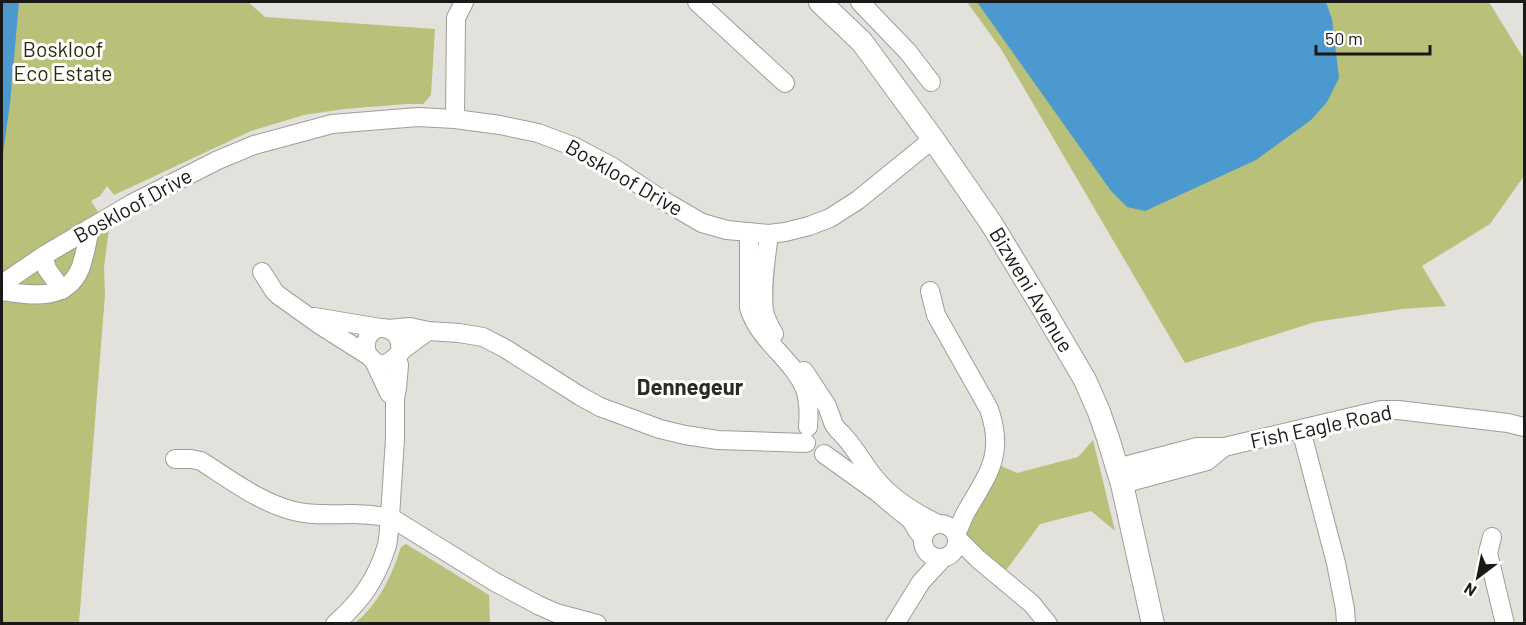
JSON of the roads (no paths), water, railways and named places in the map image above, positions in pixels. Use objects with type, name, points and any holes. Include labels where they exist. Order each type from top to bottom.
[{"type":"street","points":[[697,2],[785,83]]},
{"type":"street","name":"Bizweni Avenue","points":[[820,2],[862,42],[933,139],[991,223],[1085,380],[1099,412],[1119,476],[1153,624]]},
{"type":"street","points":[[860,2],[908,52],[932,82]]},
{"type":"street","points":[[455,119],[456,7]]},
{"type":"street","name":"Boskloof Drive","points":[[2,284],[43,256],[130,204],[218,160],[254,145],[332,124],[418,117],[500,125],[538,134],[575,147],[611,166],[702,223],[727,230],[769,234],[809,226],[830,218],[858,200],[933,139]]},
{"type":"street","points":[[2,291],[31,295],[62,290],[69,285],[80,269],[90,228]]},
{"type":"street","points":[[749,232],[757,277],[758,314],[762,333],[798,375],[805,391],[808,401],[808,448],[813,452],[824,454],[877,492],[910,520],[932,556],[949,539]]},
{"type":"street","points":[[757,277],[769,234]]},
{"type":"street","points":[[43,256],[47,268],[62,290]]},
{"type":"street","points":[[262,272],[274,291],[320,326],[380,363],[386,364],[392,361],[428,331]]},
{"type":"street","points":[[895,624],[989,473],[996,443],[995,426],[989,410],[936,315],[930,291]]},
{"type":"street","points":[[758,314],[802,368],[827,406],[839,440],[834,450],[824,454]]},
{"type":"street","points":[[309,317],[384,328],[410,327],[483,337],[600,407],[660,429],[685,435],[718,440],[807,435]]},
{"type":"street","points":[[335,624],[356,604],[374,578],[387,544],[395,438],[395,398],[398,388],[401,345],[395,332],[384,328],[373,331],[368,336],[366,350],[389,393],[395,398]]},
{"type":"street","name":"Fish Eagle Road","points":[[1119,476],[1208,461],[1224,447],[1381,410],[1508,423],[1524,427]]},
{"type":"street","points":[[807,435],[813,423],[824,420],[836,427],[883,487],[949,539]]},
{"type":"street","points":[[1301,430],[1336,563],[1346,624]]},
{"type":"street","points":[[175,459],[201,461],[263,498],[296,512],[390,517],[495,582],[556,613],[597,624]]},
{"type":"street","points":[[921,582],[924,543],[929,528],[978,559],[1032,604],[1048,624]]},
{"type":"street","points":[[1492,537],[1488,553],[1505,624]]},
{"type":"water","points":[[2,2],[19,2],[2,161]]},
{"type":"water","points":[[977,2],[1326,2],[1332,19],[1339,78],[1327,102],[1311,120],[1256,160],[1145,211],[1127,207],[1111,191]]},
{"type":"district","name":"Dennegeur","points":[[690,387]]},
{"type":"park label","name":"Boskloof Eco Estate","points":[[63,62]]}]
